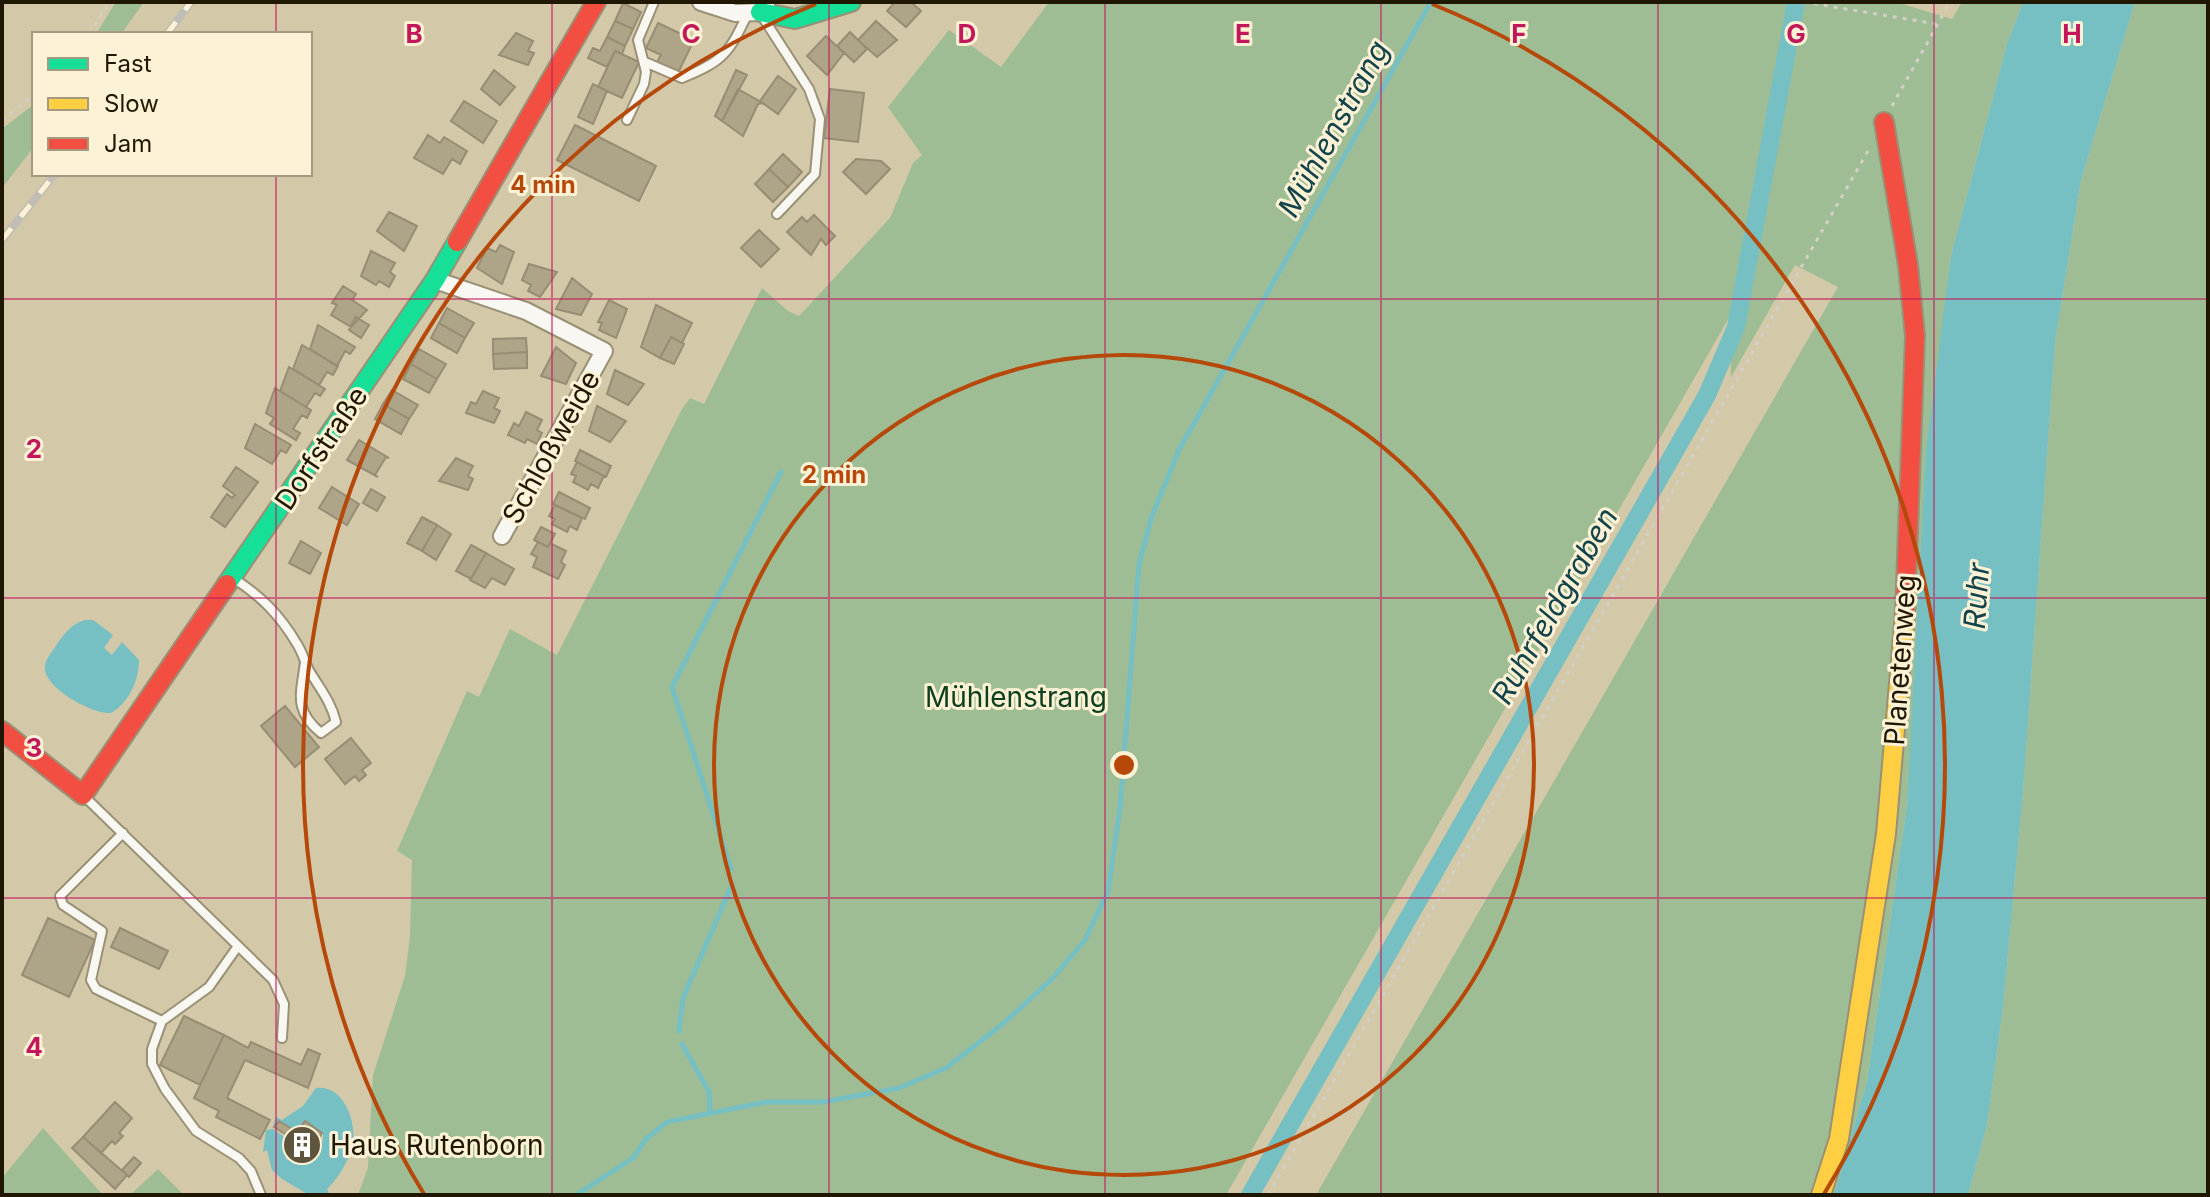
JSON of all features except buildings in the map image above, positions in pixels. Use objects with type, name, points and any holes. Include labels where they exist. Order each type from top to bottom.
[{"type":"street","name":"Dorfstraße","points":[[83,795],[435,280],[596,2]]},
{"type":"street","points":[[701,2],[735,13],[759,9],[795,19],[851,2]]},
{"type":"street","name":"Planetenweg","points":[[1821,1195],[1839,1139],[1854,1055],[1886,834],[1904,647],[1915,336],[1908,265],[1884,122]]},
{"type":"street","name":"Schloßweide","points":[[435,280],[526,311],[604,351],[502,536]]},
{"type":"street","points":[[2,731],[83,795]]},
{"type":"lane","points":[[627,120],[644,84],[645,62],[638,40],[654,2]]},
{"type":"lane","points":[[645,62],[682,78],[715,65],[759,9],[774,40],[809,89],[820,119],[815,174],[777,214]]},
{"type":"lane","points":[[232,577],[277,612],[331,703],[336,722],[321,733],[306,721],[300,703],[305,662]]},
{"type":"lane","points":[[83,795],[263,968],[281,992],[285,1020],[282,1038]]},
{"type":"lane","points":[[123,833],[60,896],[63,905],[102,931],[91,980],[96,989],[162,1021]]},
{"type":"lane","points":[[238,946],[209,987],[162,1021],[152,1049],[152,1064],[165,1089],[196,1131],[239,1158],[251,1171],[261,1195]]},
{"type":"path","points":[[90,32],[110,2]]},
{"type":"path","points":[[1804,2],[1937,24]]},
{"type":"path","points":[[1268,1195],[1950,2]]},
{"type":"path","points":[[2,120],[32,97]]},
{"type":"green space","points":[[116,2],[144,2],[122,32],[97,32]]},
{"type":"green space","name":"Mühlenstrang","points":[[1049,2],[1896,2],[1952,19],[1962,2],[2023,2],[2007,44],[1951,256],[1907,806],[1867,1082],[1834,1195],[1316,1195],[1838,287],[1795,265],[1731,377],[1730,316],[1226,1195],[358,1195],[368,1168],[373,1075],[405,976],[410,936],[412,860],[397,851],[467,691],[479,697],[510,629],[557,655],[682,409],[690,398],[704,404],[762,288],[788,311],[799,316],[890,218],[913,163],[922,155],[888,107],[949,30],[1001,67]]},
{"type":"green space","points":[[2135,2],[2208,2],[2208,1195],[1968,1195],[1987,1125],[2003,1007],[2023,792],[2055,342],[2081,180]]},
{"type":"green space","points":[[32,106],[32,150],[2,188],[2,129]]},
{"type":"green space","points":[[43,1128],[103,1195],[2,1195],[2,1178]]},
{"type":"green space","points":[[158,1169],[184,1195],[130,1195]]},
{"type":"water","name":"Ruhr","points":[[2023,2],[2135,2],[2081,180],[2055,342],[2023,792],[2003,1007],[1987,1125],[1968,1195],[1834,1195],[1867,1082],[1907,806],[1926,451],[1951,256],[2007,44]]},
{"type":"water","points":[[93,620],[113,635],[104,648],[112,655],[122,642],[139,660],[132,690],[111,713],[81,705],[60,691],[46,674],[48,657],[57,644],[72,626]]},
{"type":"water","points":[[316,1088],[334,1092],[346,1105],[353,1142],[343,1168],[327,1189],[329,1194],[309,1195],[272,1170],[267,1150],[263,1152],[266,1130],[273,1129],[287,1139],[286,1159],[300,1165],[308,1163],[323,1140],[323,1133],[305,1121],[297,1132],[279,1120],[273,1126],[276,1117],[282,1120],[303,1106]]},
{"type":"waterway","name":"Mühlenstrang","points":[[576,1195],[633,1158],[646,1139],[667,1122],[766,1102],[823,1102],[899,1088],[946,1068],[1004,1023],[1053,978],[1085,940],[1108,891],[1120,808],[1139,564],[1152,516],[1179,450],[1431,2]]},
{"type":"waterway","name":"Ruhrfeldgraben","points":[[1250,1195],[1707,395],[1736,327],[1796,2]]},
{"type":"waterway","points":[[731,869],[672,687],[781,472]]},
{"type":"waterway","points":[[679,1031],[683,998],[731,887]]},
{"type":"waterway","points":[[682,1044],[709,1092],[710,1111]]},
{"type":"railway","points":[[168,32],[191,2]]},
{"type":"railway","points":[[2,240],[53,176]]},
{"type":"traffic: fast","points":[[760,12],[795,19],[851,2]]},
{"type":"traffic: fast","points":[[227,584],[435,280],[457,242]]},
{"type":"traffic: slow","points":[[1821,1195],[1839,1139],[1886,834],[1905,613]]},
{"type":"traffic: jam","points":[[457,242],[596,2]]},
{"type":"traffic: jam","points":[[1884,122],[1908,265],[1915,336],[1905,613]]},
{"type":"traffic: jam","points":[[2,731],[83,795],[227,584]]},
{"type":"place","name":"Haus Rutenborn","points":[[302,1145]]}]
